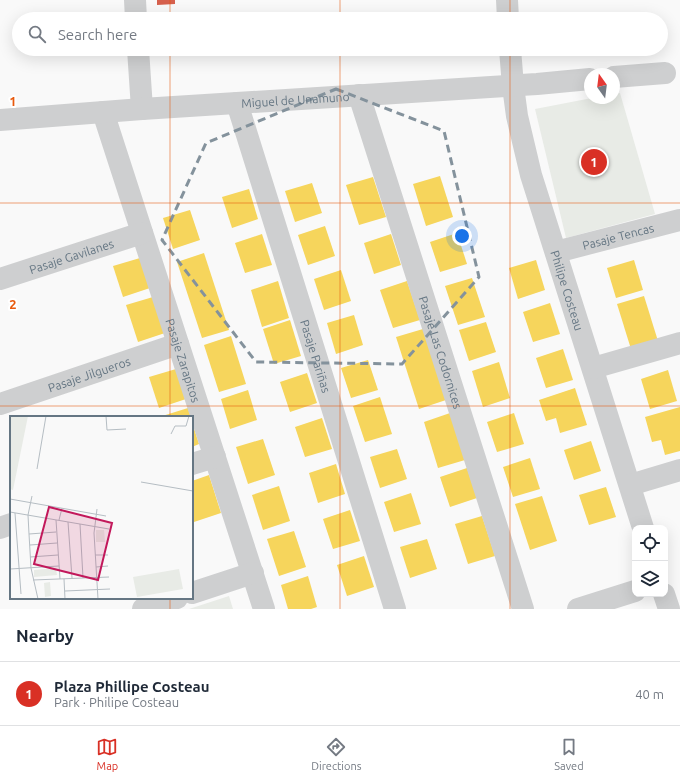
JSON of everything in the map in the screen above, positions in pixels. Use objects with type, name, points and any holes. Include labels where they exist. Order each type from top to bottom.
[{"type":"street","points":[[135,0],[136,12]]},
{"type":"street","points":[[507,0],[508,12]]},
{"type":"street","points":[[138,56],[142,109]]},
{"type":"street","name":"Philipe Costeau","points":[[511,56],[517,116],[524,146],[642,525]]},
{"type":"street","points":[[620,77],[665,73]]},
{"type":"street","name":"Miguel de Unamuno","points":[[0,120],[142,109],[513,86],[584,80]]},
{"type":"street","name":"Pasaje Las Codornices","points":[[359,95],[523,609]]},
{"type":"street","name":"Pasaje Pariñas","points":[[236,103],[395,609]]},
{"type":"street","name":"Pasaje Zarapitos","points":[[103,112],[264,609]]},
{"type":"street","name":"Pasaje Tencas","points":[[556,252],[680,220]]},
{"type":"street","name":"Pasaje Gavilanes","points":[[0,278],[142,233]]},
{"type":"street","points":[[593,368],[680,343]]},
{"type":"street","name":"Pasaje Jilgueros","points":[[0,404],[178,344]]},
{"type":"street","points":[[193,464],[215,457]]},
{"type":"street","points":[[630,485],[680,470]]},
{"type":"street","points":[[0,528],[10,524]]},
{"type":"street","points":[[193,593],[253,573]]},
{"type":"street","points":[[668,584],[680,586]]},
{"type":"street","points":[[578,609],[632,592]]},
{"type":"street","points":[[665,597],[669,609]]},
{"type":"street","points":[[143,609],[174,599]]},
{"type":"highlighted area","points":[[336,89],[444,131],[479,277],[402,364],[256,362],[162,240],[206,143]]},
{"type":"shaded area","points":[[620,93],[655,214],[566,238],[535,109],[584,100],[584,104],[620,104]]},
{"type":"shaded area","points":[[229,596],[233,609],[189,609]]},
{"type":"building: Homes","points":[[440,176],[453,217],[426,226],[413,184]]},
{"type":"building: Homes","points":[[373,177],[386,217],[359,225],[346,185]]},
{"type":"building: Homes","points":[[312,183],[322,213],[295,222],[285,191]]},
{"type":"building: Homes","points":[[249,189],[258,219],[232,228],[222,197]]},
{"type":"building: Homes","points":[[190,210],[200,240],[173,249],[163,218]]},
{"type":"building: Homes","points":[[325,226],[335,256],[308,265],[298,235]]},
{"type":"building: Homes","points":[[457,233],[467,264],[440,272],[430,242]]},
{"type":"building: Homes","points":[[262,234],[272,265],[245,273],[235,243]]},
{"type":"building: Homes","points":[[391,234],[401,265],[374,274],[364,243]]},
{"type":"building: Homes","points":[[204,253],[229,330],[202,338],[177,262]]},
{"type":"building: Homes","points":[[140,258],[150,288],[123,297],[113,266]]},
{"type":"building: Homes","points":[[536,260],[545,290],[518,299],[509,268]]},
{"type":"building: Homes","points":[[634,260],[643,290],[616,298],[607,268]]},
{"type":"building: Homes","points":[[341,270],[351,301],[324,310],[314,279]]},
{"type":"building: Homes","points":[[472,278],[485,317],[458,325],[445,286]]},
{"type":"building: Homes","points":[[278,281],[289,318],[262,327],[251,290]]},
{"type":"building: Homes","points":[[407,281],[420,320],[393,328],[380,290]]},
{"type":"building: Homes","points":[[644,296],[658,341],[631,349],[617,304]]},
{"type":"building: Homes","points":[[153,297],[165,333],[138,342],[126,305]]},
{"type":"building: Homes","points":[[550,303],[560,334],[533,342],[523,312]]},
{"type":"building: Homes","points":[[354,315],[363,345],[336,354],[327,323]]},
{"type":"building: Homes","points":[[290,320],[301,356],[274,364],[263,329]]},
{"type":"building: Homes","points":[[486,322],[496,352],[469,361],[459,330]]},
{"type":"building: Homes","points":[[423,329],[446,400],[419,409],[396,337]]},
{"type":"building: Homes","points":[[231,336],[246,384],[219,392],[204,345]]},
{"type":"building: Homes","points":[[563,349],[573,380],[546,388],[536,358]]},
{"type":"building: Homes","points":[[368,360],[378,390],[351,398],[341,368]]},
{"type":"building: Homes","points":[[499,362],[510,398],[483,407],[472,371]]},
{"type":"building: Homes","points":[[176,369],[186,399],[159,408],[149,377]]},
{"type":"building: Homes","points":[[668,370],[677,401],[650,409],[641,379]]},
{"type":"building: Homes","points":[[307,373],[317,403],[290,412],[280,382]]},
{"type":"building: Homes","points":[[575,388],[587,425],[560,433],[556,418],[546,421],[539,400]]},
{"type":"building: Homes","points":[[248,390],[257,420],[230,429],[221,399]]},
{"type":"building: Homes","points":[[380,397],[392,434],[365,442],[353,406]]},
{"type":"building: Homes","points":[[680,407],[680,451],[665,455],[661,440],[652,442],[645,417]]},
{"type":"building: Homes","points":[[188,408],[191,416],[162,416]]},
{"type":"building: Homes","points":[[450,413],[465,460],[438,468],[424,422]]},
{"type":"building: Homes","points":[[514,413],[524,444],[497,452],[487,422]]},
{"type":"building: Homes","points":[[322,418],[332,449],[305,457],[295,427]]},
{"type":"building: Homes","points":[[193,425],[199,444],[193,447]]},
{"type":"building: Homes","points":[[263,439],[275,475],[248,484],[236,447]]},
{"type":"building: Homes","points":[[591,441],[601,471],[574,480],[564,450]]},
{"type":"building: Homes","points":[[397,449],[407,479],[380,488],[370,457]]},
{"type":"building: Homes","points":[[530,458],[540,489],[513,497],[503,467]]},
{"type":"building: Homes","points":[[336,464],[345,494],[318,503],[309,473]]},
{"type":"building: Homes","points":[[467,468],[477,498],[450,507],[440,477]]},
{"type":"building: Homes","points":[[209,475],[221,513],[194,522],[193,481]]},
{"type":"building: Homes","points":[[279,486],[290,521],[263,530],[252,495]]},
{"type":"building: Homes","points":[[606,487],[616,517],[589,525],[579,495]]},
{"type":"building: Homes","points":[[411,493],[421,524],[394,532],[384,502]]},
{"type":"building: Homes","points":[[542,496],[557,541],[530,550],[515,504]]},
{"type":"building: Homes","points":[[350,510],[360,541],[333,549],[323,519]]},
{"type":"building: Homes","points":[[482,516],[495,556],[468,564],[455,524]]},
{"type":"building: Homes","points":[[294,531],[306,567],[279,576],[267,539]]},
{"type":"building: Homes","points":[[427,539],[437,569],[410,578],[400,547]]},
{"type":"building: Homes","points":[[364,556],[374,587],[347,596],[337,565]]},
{"type":"building: Homes","points":[[308,576],[317,607],[311,609],[288,609],[281,585]]},
{"type":"building: Shops","points":[[157,0],[175,0],[175,4],[157,5]]},
{"type":"place","name":"Plaza Phillipe Costeau","points":[[594,162]]}]
